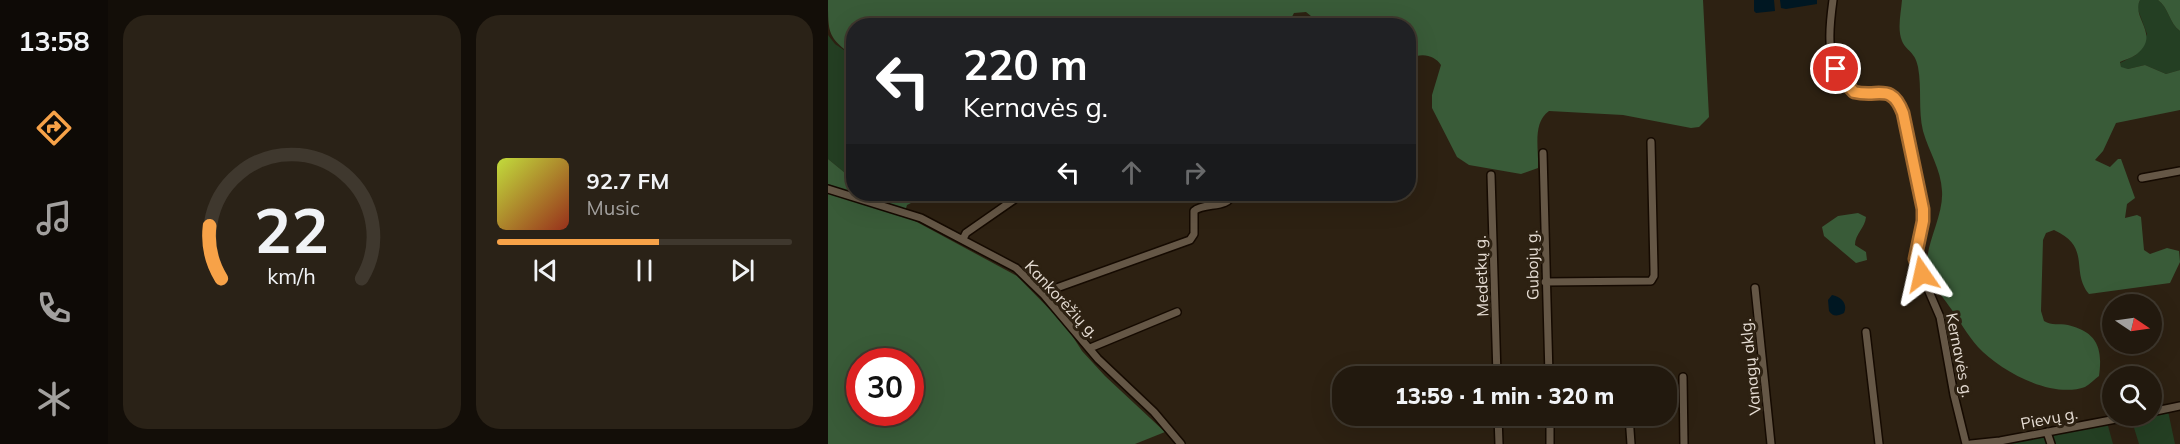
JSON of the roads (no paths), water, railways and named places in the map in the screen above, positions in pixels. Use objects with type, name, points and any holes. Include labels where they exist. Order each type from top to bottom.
[{"type":"street","name":"Kernavės g.","points":[[1833,0],[1829,36],[1831,52],[1840,77],[1854,92],[1887,93],[1895,97],[1903,113],[1923,209],[1923,221],[1915,259],[1940,317],[1966,444]]},
{"type":"street","points":[[1545,282],[1651,281],[1654,269],[1651,142]]},
{"type":"street","name":"Gubojų g.","points":[[1543,153],[1549,366]]},
{"type":"street","points":[[2142,178],[2180,171]]},
{"type":"street","name":"Medetkų g.","points":[[1491,175],[1497,366]]},
{"type":"street","name":"Kankorėžių g.","points":[[828,189],[846,194]]},
{"type":"street","name":"Kankorėžių g.","points":[[868,201],[909,213],[1016,268],[1044,295],[1113,375],[1154,412],[1181,444]]},
{"type":"street","points":[[963,239],[966,233],[1012,201]]},
{"type":"street","points":[[1044,295],[1051,290],[1190,240],[1194,234],[1193,213],[1196,208],[1228,201]]},
{"type":"street","name":"Vanagų aklg.","points":[[1755,288],[1771,444]]},
{"type":"street","points":[[1090,348],[1178,312]]},
{"type":"street","points":[[1866,332],[1879,444]]},
{"type":"street","points":[[1683,377],[1684,444]]},
{"type":"street","points":[[2162,410],[2180,406]]},
{"type":"street","name":"Pievų g.","points":[[1971,444],[2102,422]]},
{"type":"street","points":[[1498,426],[1499,444]]},
{"type":"street","points":[[1550,426],[1550,444]]},
{"type":"street","points":[[1630,426],[1631,444]]},
{"type":"street","points":[[2047,432],[2050,444]]},
{"type":"water","points":[[1754,0],[1774,0],[1775,11],[1756,13]]},
{"type":"water","points":[[1780,0],[1817,0],[1817,4],[1786,9],[1781,8]]},
{"type":"water","points":[[1832,295],[1843,301],[1844,313],[1836,315],[1829,311],[1828,300]]}]
